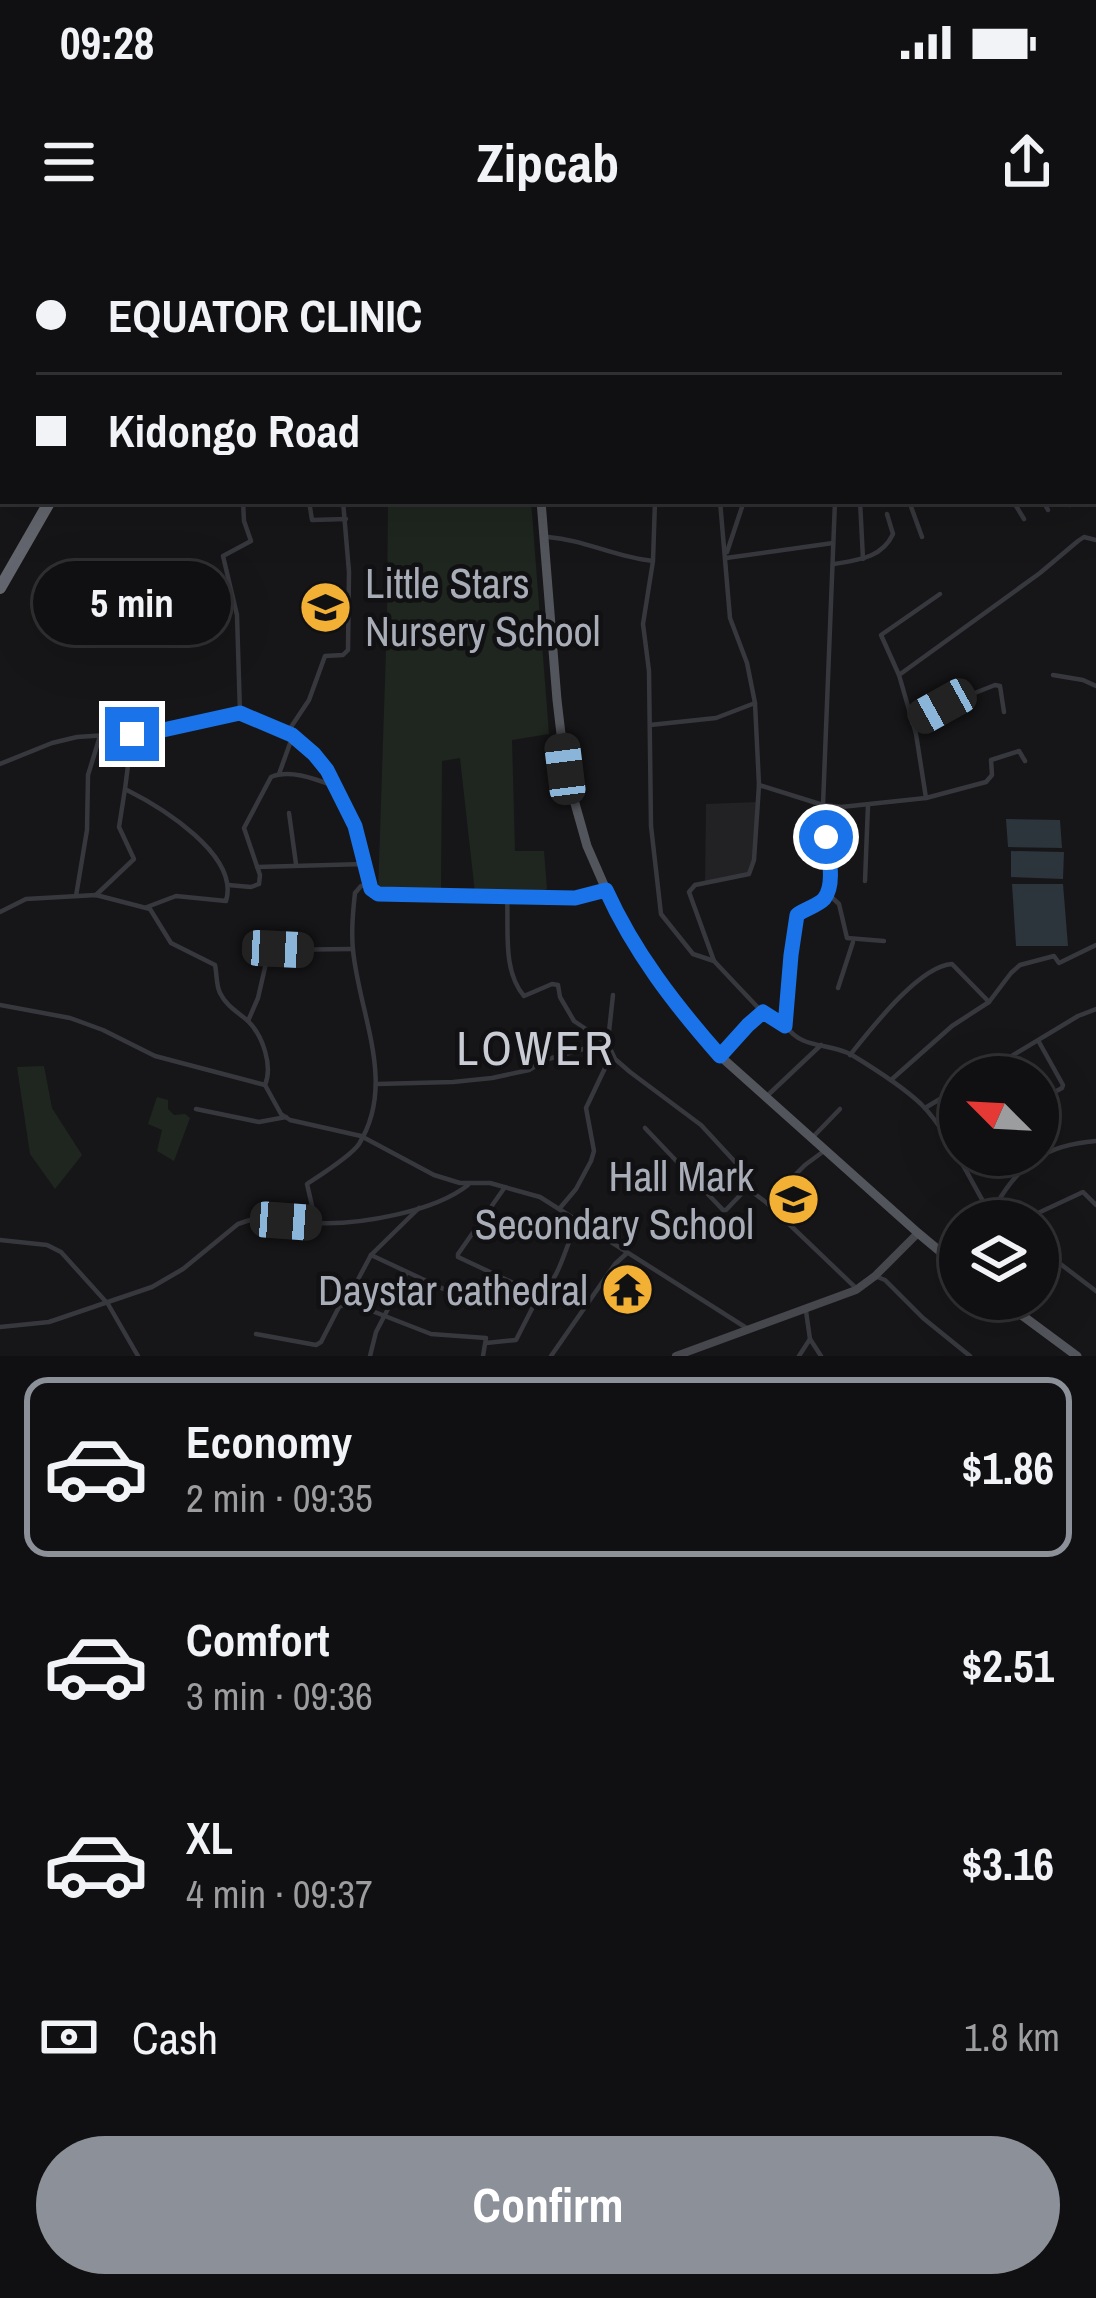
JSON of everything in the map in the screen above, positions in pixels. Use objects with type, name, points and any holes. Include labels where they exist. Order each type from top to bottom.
[{"type":"highway","points":[[0,578],[45,504]]},
{"type":"highway","points":[[0,588],[45,504]]},
{"type":"main road","points":[[541,504],[565,769],[587,846],[618,916],[672,1000],[720,1056],[939,1250]]},
{"type":"main road","points":[[1028,1320],[1077,1356]]},
{"type":"street","points":[[240,713],[237,616],[223,556],[251,542],[243,504]]},
{"type":"street","points":[[309,504],[312,520],[346,519]]},
{"type":"street","points":[[279,774],[290,734],[325,656],[348,650],[343,504]]},
{"type":"street","points":[[655,504],[653,561],[643,624],[649,671],[651,826],[662,914],[692,954],[715,961]]},
{"type":"street","points":[[720,504],[730,618],[747,663],[754,703],[759,785],[754,860],[749,874],[695,885],[689,892],[715,961],[763,1012],[798,1040],[850,1054],[925,1108],[939,1130]]},
{"type":"street","points":[[726,558],[743,504]]},
{"type":"street","points":[[785,1026],[796,920],[800,911],[823,900],[830,864],[823,805],[835,504]]},
{"type":"street","points":[[860,504],[862,559]]},
{"type":"street","points":[[910,504],[922,537]]},
{"type":"street","points":[[1015,504],[1024,519]]},
{"type":"street","points":[[1045,504],[1048,510]]},
{"type":"street","points":[[833,565],[880,550],[891,538],[887,514]]},
{"type":"street","points":[[543,537],[570,539],[620,557],[653,561]]},
{"type":"street","points":[[899,675],[1078,541],[1096,539]]},
{"type":"street","points":[[726,558],[834,543]]},
{"type":"street","points":[[926,798],[922,762],[899,675],[880,635],[940,594]]},
{"type":"street","points":[[1053,675],[1096,686]]},
{"type":"street","points":[[912,723],[995,685],[1003,691],[1004,712]]},
{"type":"street","points":[[650,725],[716,718],[754,703]]},
{"type":"street","points":[[0,764],[52,743],[101,734],[154,732],[240,713],[290,734],[314,754],[355,826],[370,885],[378,894],[575,898],[606,890]]},
{"type":"street","points":[[76,896],[87,830],[88,775],[101,734]]},
{"type":"street","points":[[96,895],[134,859],[119,827],[132,734]]},
{"type":"street","points":[[759,785],[823,805],[868,805],[926,798],[986,782],[995,756],[1019,751],[1025,760]]},
{"type":"street","points":[[228,885],[258,886],[260,881],[244,825],[271,777],[311,777],[334,786]]},
{"type":"street","points":[[125,789],[178,820],[215,855],[228,885],[226,902],[176,896],[147,907]]},
{"type":"street","points":[[865,880],[868,805]]},
{"type":"street","points":[[290,813],[296,864]]},
{"type":"street","points":[[257,867],[365,864]]},
{"type":"street","points":[[316,1223],[307,1184],[353,1150],[374,1107],[372,1042],[353,949],[355,892],[370,885]]},
{"type":"street","points":[[827,892],[839,904],[846,935],[854,940],[884,941]]},
{"type":"street","points":[[0,912],[26,899],[96,895],[154,911],[171,943],[215,964],[222,997],[248,1021],[259,1039],[270,1069],[265,1085],[286,1117]]},
{"type":"street","points":[[507,897],[510,970],[520,994],[558,985],[574,1021],[700,1125],[733,1158],[747,1188],[858,1289]]},
{"type":"street","points":[[838,988],[854,940]]},
{"type":"street","points":[[890,1081],[952,1026],[988,1002],[1020,965],[1054,956],[1059,963],[1096,945]]},
{"type":"street","points":[[248,1021],[269,950],[353,949]]},
{"type":"street","points":[[850,1054],[899,998],[941,965],[952,964],[988,1002]]},
{"type":"street","points":[[560,1208],[576,1189],[594,1150],[586,1108],[605,1068],[613,994]]},
{"type":"street","points":[[0,1005],[70,1018],[155,1056],[265,1085]]},
{"type":"street","points":[[1014,1056],[1096,1010]]},
{"type":"street","points":[[720,1056],[763,1012]]},
{"type":"street","points":[[1039,1042],[1047,1056]]},
{"type":"street","points":[[375,1084],[493,1078],[606,1043]]},
{"type":"street","points":[[765,1098],[821,1046]]},
{"type":"street","points":[[925,1108],[939,1100]]},
{"type":"street","points":[[196,1109],[259,1123],[286,1117],[361,1136],[434,1174],[540,1197],[747,1328]]},
{"type":"street","points":[[811,1139],[840,1109]]},
{"type":"street","points":[[645,1128],[724,1210],[747,1188]]},
{"type":"street","points":[[999,1200],[1030,1161],[1061,1147],[1096,1141]]},
{"type":"street","points":[[766,1203],[824,1150]]},
{"type":"street","points":[[0,1327],[49,1322],[152,1286],[183,1269],[238,1224],[260,1218],[373,1221],[468,1185]]},
{"type":"street","points":[[506,1186],[458,1254],[539,1295]]},
{"type":"street","points":[[1059,1204],[1096,1187]]},
{"type":"street","points":[[1085,1192],[1096,1205]]},
{"type":"street","points":[[256,1334],[310,1346],[321,1342],[371,1255],[421,1206]]},
{"type":"street","points":[[486,1343],[516,1340],[539,1295],[557,1274],[578,1222]]},
{"type":"street","points":[[676,1356],[858,1289],[918,1233]]},
{"type":"street","points":[[0,1240],[53,1247],[75,1264],[108,1304],[138,1356]]},
{"type":"street","points":[[551,1356],[615,1264],[627,1254]]},
{"type":"street","points":[[371,1255],[482,1307],[489,1305],[500,1277]]},
{"type":"street","points":[[1059,1263],[1096,1291]]},
{"type":"street","points":[[370,1356],[384,1314],[407,1273]]},
{"type":"street","points":[[875,1276],[970,1356]]},
{"type":"street","points":[[346,1302],[431,1334],[486,1339],[483,1356]]},
{"type":"street","points":[[806,1311],[810,1339],[820,1356]]},
{"type":"street","points":[[799,1356],[810,1339]]},
{"type":"shaded area","points":[[388,504],[531,504],[549,734],[512,740],[515,851],[544,851],[547,889],[533,895],[475,893],[460,758],[442,761],[441,892],[378,894]]},
{"type":"shaded area","points":[[758,802],[749,874],[705,883],[706,804]]},
{"type":"shaded area","points":[[1006,819],[1060,820],[1062,848],[1008,847]]},
{"type":"shaded area","points":[[1011,851],[1064,852],[1063,879],[1011,877]]},
{"type":"shaded area","points":[[1012,884],[1063,884],[1068,946],[1016,946]]},
{"type":"shaded area","points":[[44,1066],[52,1108],[82,1155],[55,1189],[30,1154],[17,1067]]},
{"type":"shaded area","points":[[157,1097],[168,1100],[174,1115],[190,1118],[174,1161],[157,1151],[162,1130],[148,1124]]},
{"type":"place","name":"Little Stars Nursery School","points":[[326,607]]},
{"type":"place","name":"Hall Mark Secondary School","points":[[793,1200]]},
{"type":"place","name":"Daystar cathedral","points":[[627,1290]]},
{"type":"district","name":"LOWER","points":[[536,1048]]},
{"type":"route","points":[[132,734],[240,713],[288,732],[327,770],[355,826],[371,889],[378,894],[575,898],[606,890],[650,968],[720,1056],[763,1012],[785,1026],[797,915],[823,900],[829,883],[826,837]]}]
